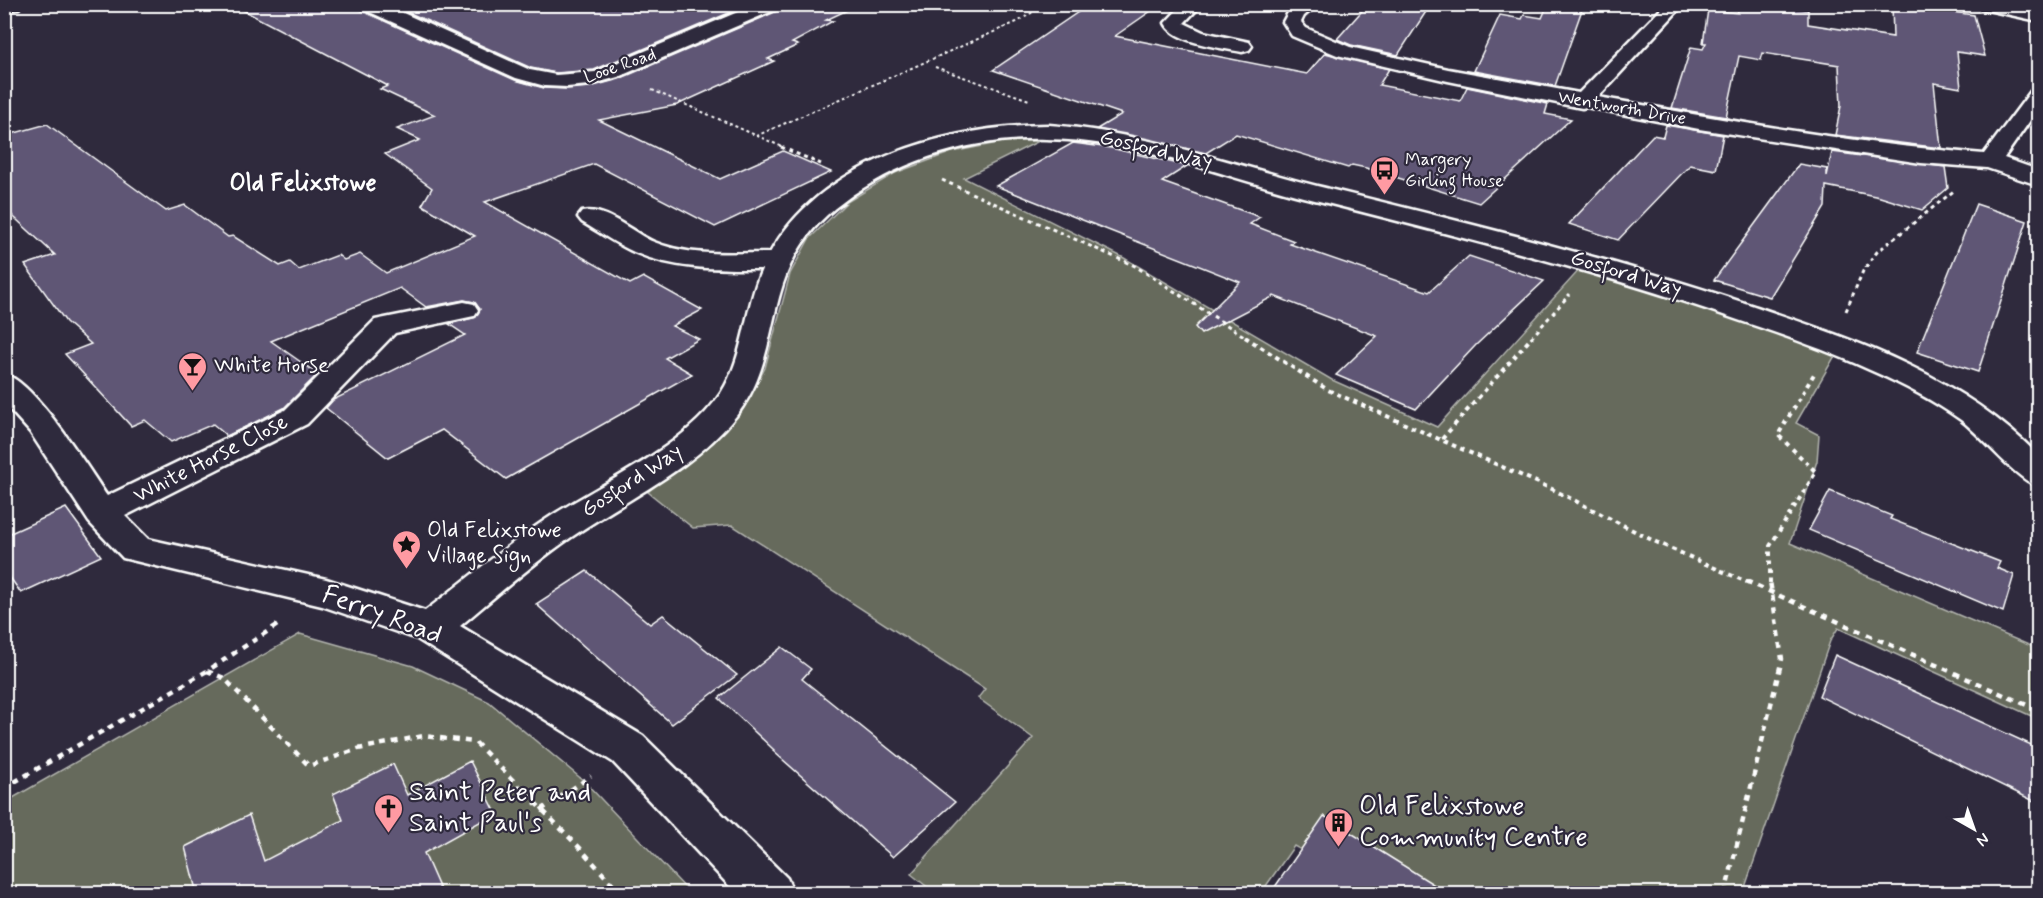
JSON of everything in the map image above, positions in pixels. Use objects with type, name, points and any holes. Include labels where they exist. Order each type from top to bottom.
[{"type":"street","points":[[4,6],[13,4]]},
{"type":"street","name":"Looe Road","points":[[367,4],[536,79],[571,81],[611,73],[773,4]]},
{"type":"street","points":[[1194,4],[1178,18],[1174,23],[1175,26],[1197,37],[1242,46]]},
{"type":"street","name":"Wentworth Drive","points":[[1310,4],[1296,13],[1293,25],[1305,36],[1359,56],[1582,102],[1910,154],[1989,161],[2038,177]]},
{"type":"street","points":[[1582,102],[1676,4]]},
{"type":"street","points":[[1984,4],[2038,16]]},
{"type":"street","points":[[1989,161],[2038,95]]},
{"type":"street","name":"Gosford Way","points":[[431,628],[543,539],[581,513],[656,470],[688,446],[714,422],[735,398],[746,378],[765,295],[777,261],[790,241],[812,216],[836,195],[860,180],[899,161],[960,141],[1010,133],[1044,132],[1111,137],[1176,152],[1292,187],[1596,264],[1719,303],[1832,344],[1890,368],[1963,407],[1999,436],[2038,475]]},
{"type":"street","points":[[591,217],[636,243],[665,254],[686,258],[777,261]]},
{"type":"street","name":"White Horse Close","points":[[101,513],[296,417],[385,326],[464,310]]},
{"type":"street","name":"Ferry Road","points":[[4,383],[42,425],[101,513],[136,549],[326,593],[431,628],[628,749],[770,894]]},
{"type":"path","points":[[756,136],[1019,21],[1045,4]]},
{"type":"path","points":[[611,73],[860,180]]},
{"type":"path","points":[[899,161],[1135,266],[1328,390],[1552,489],[1656,542],[2038,710]]},
{"type":"path","points":[[1725,894],[1782,659],[1770,593],[1770,546],[1816,472],[1778,435],[1832,344],[1863,271],[1877,252],[1989,161]]},
{"type":"path","points":[[1442,439],[1596,264]]},
{"type":"path","points":[[4,788],[207,671],[326,593]]},
{"type":"path","points":[[207,671],[224,678],[309,766],[358,749],[423,736],[475,742],[580,848],[621,894]]},
{"type":"path","points":[[541,810],[628,749]]},
{"type":"green space","points":[[1008,141],[1039,141],[964,178],[1124,258],[1332,380],[1437,427],[1581,268],[1738,318],[1836,354],[1796,423],[1819,435],[1817,461],[1790,543],[2038,649],[2038,719],[1838,628],[1830,641],[1743,893],[1381,893],[1294,846],[1261,893],[935,893],[911,874],[1033,738],[978,698],[985,689],[732,525],[693,528],[648,492],[741,413],[765,368],[790,274],[809,239],[847,202],[895,173],[952,152]]},
{"type":"green space","name":"Saint Peter and Saint Paul's","points":[[300,634],[413,666],[489,702],[584,781],[690,893],[5,893],[4,803]]},
{"type":"building","points":[[231,4],[357,4],[360,10],[515,80],[544,88],[567,89],[590,87],[619,79],[780,10],[783,4],[860,4],[826,20],[833,21],[792,43],[798,45],[768,59],[774,61],[677,105],[599,120],[720,179],[783,151],[831,172],[715,227],[594,164],[485,202],[630,284],[643,277],[702,310],[672,326],[699,339],[665,358],[692,374],[506,479],[442,430],[388,458],[326,408],[333,400],[465,335],[449,324],[476,317],[480,309],[474,302],[464,300],[426,307],[400,288],[271,341],[318,374],[284,408],[227,436],[213,424],[171,442],[145,420],[131,426],[65,354],[91,344],[66,322],[25,265],[55,255],[4,208],[4,136],[47,124],[166,211],[185,205],[228,237],[233,236],[280,266],[290,262],[299,270],[338,255],[344,260],[360,254],[386,273],[475,236],[422,205],[432,188],[385,154],[420,140],[397,129],[435,115],[380,89],[388,86]]},
{"type":"building","points":[[390,4],[750,4],[594,70],[556,73],[531,68]]},
{"type":"building","points":[[1090,4],[1161,4],[1115,36],[1307,74],[1325,53],[1389,69],[1379,85],[1460,101],[1467,87],[1548,104],[1545,114],[1571,119],[1479,203],[1366,168],[1352,165],[1348,168],[1236,134],[1206,153],[1097,129],[1122,114],[993,70]]},
{"type":"building","points":[[1368,4],[1431,4],[1398,55],[1351,45],[1337,39]]},
{"type":"building","points":[[1548,4],[1584,4],[1555,86],[1474,71],[1500,15],[1522,19],[1524,15],[1542,18]]},
{"type":"building","points":[[1737,4],[1794,4],[1793,8],[1808,10],[1808,24],[1893,37],[1892,4],[1944,7],[1946,11],[1974,15],[1985,56],[1957,52],[1961,88],[1934,83],[1941,148],[1835,135],[1841,106],[1839,65],[1763,53],[1761,60],[1739,56],[1726,117],[1672,108],[1691,47],[1703,49],[1706,43],[1703,43],[1708,10],[1738,13]]},
{"type":"building","points":[[1666,125],[1723,135],[1716,170],[1690,165],[1618,240],[1569,224],[1653,135],[1663,137]]},
{"type":"building","points":[[1073,143],[1111,148],[1187,166],[1162,182],[1260,217],[1250,224],[1294,241],[1290,244],[1429,292],[1469,256],[1544,281],[1476,345],[1416,409],[1336,375],[1377,336],[1274,296],[1201,334],[1195,327],[1240,282],[996,186]]},
{"type":"building","points":[[1832,152],[1945,167],[1948,188],[1922,210],[1880,197],[1826,186],[1825,207],[1770,297],[1714,280],[1799,164],[1827,169],[1827,176]]},
{"type":"building","points":[[1976,204],[2027,221],[1978,372],[1917,352]]},
{"type":"building","points":[[1830,491],[1892,516],[1890,519],[2000,562],[1997,568],[2014,575],[2003,612],[1809,530]]},
{"type":"building","points":[[66,508],[101,556],[21,593],[4,569],[4,536]]},
{"type":"building","points":[[587,571],[650,624],[663,615],[737,675],[672,724],[536,604]]},
{"type":"building","points":[[782,647],[811,669],[802,679],[955,802],[893,857],[773,751],[719,698]]},
{"type":"building","points":[[1835,655],[2038,748],[2038,803],[1819,696]]},
{"type":"building","name":"Saint Peter and Saint Paul's","points":[[470,761],[496,813],[424,853],[442,894],[197,894],[185,847],[249,815],[264,861],[343,820],[333,794],[393,764],[407,795]]},
{"type":"building","name":"Old Felixstowe Community Centre","points":[[1324,816],[1449,894],[1270,894]]},
{"type":"place","name":"Margery Girling House","points":[[1384,196]]},
{"type":"place","name":"White Horse","points":[[193,392]]},
{"type":"place","name":"Old Felixstowe Village Sign","points":[[406,570]]},
{"type":"place","name":"Saint Peter and Saint Paul's","points":[[388,834]]},
{"type":"place","name":"Old Felixstowe Community Centre","points":[[1338,848]]},
{"type":"district","name":"Old Felixstowe","points":[[303,183]]}]
